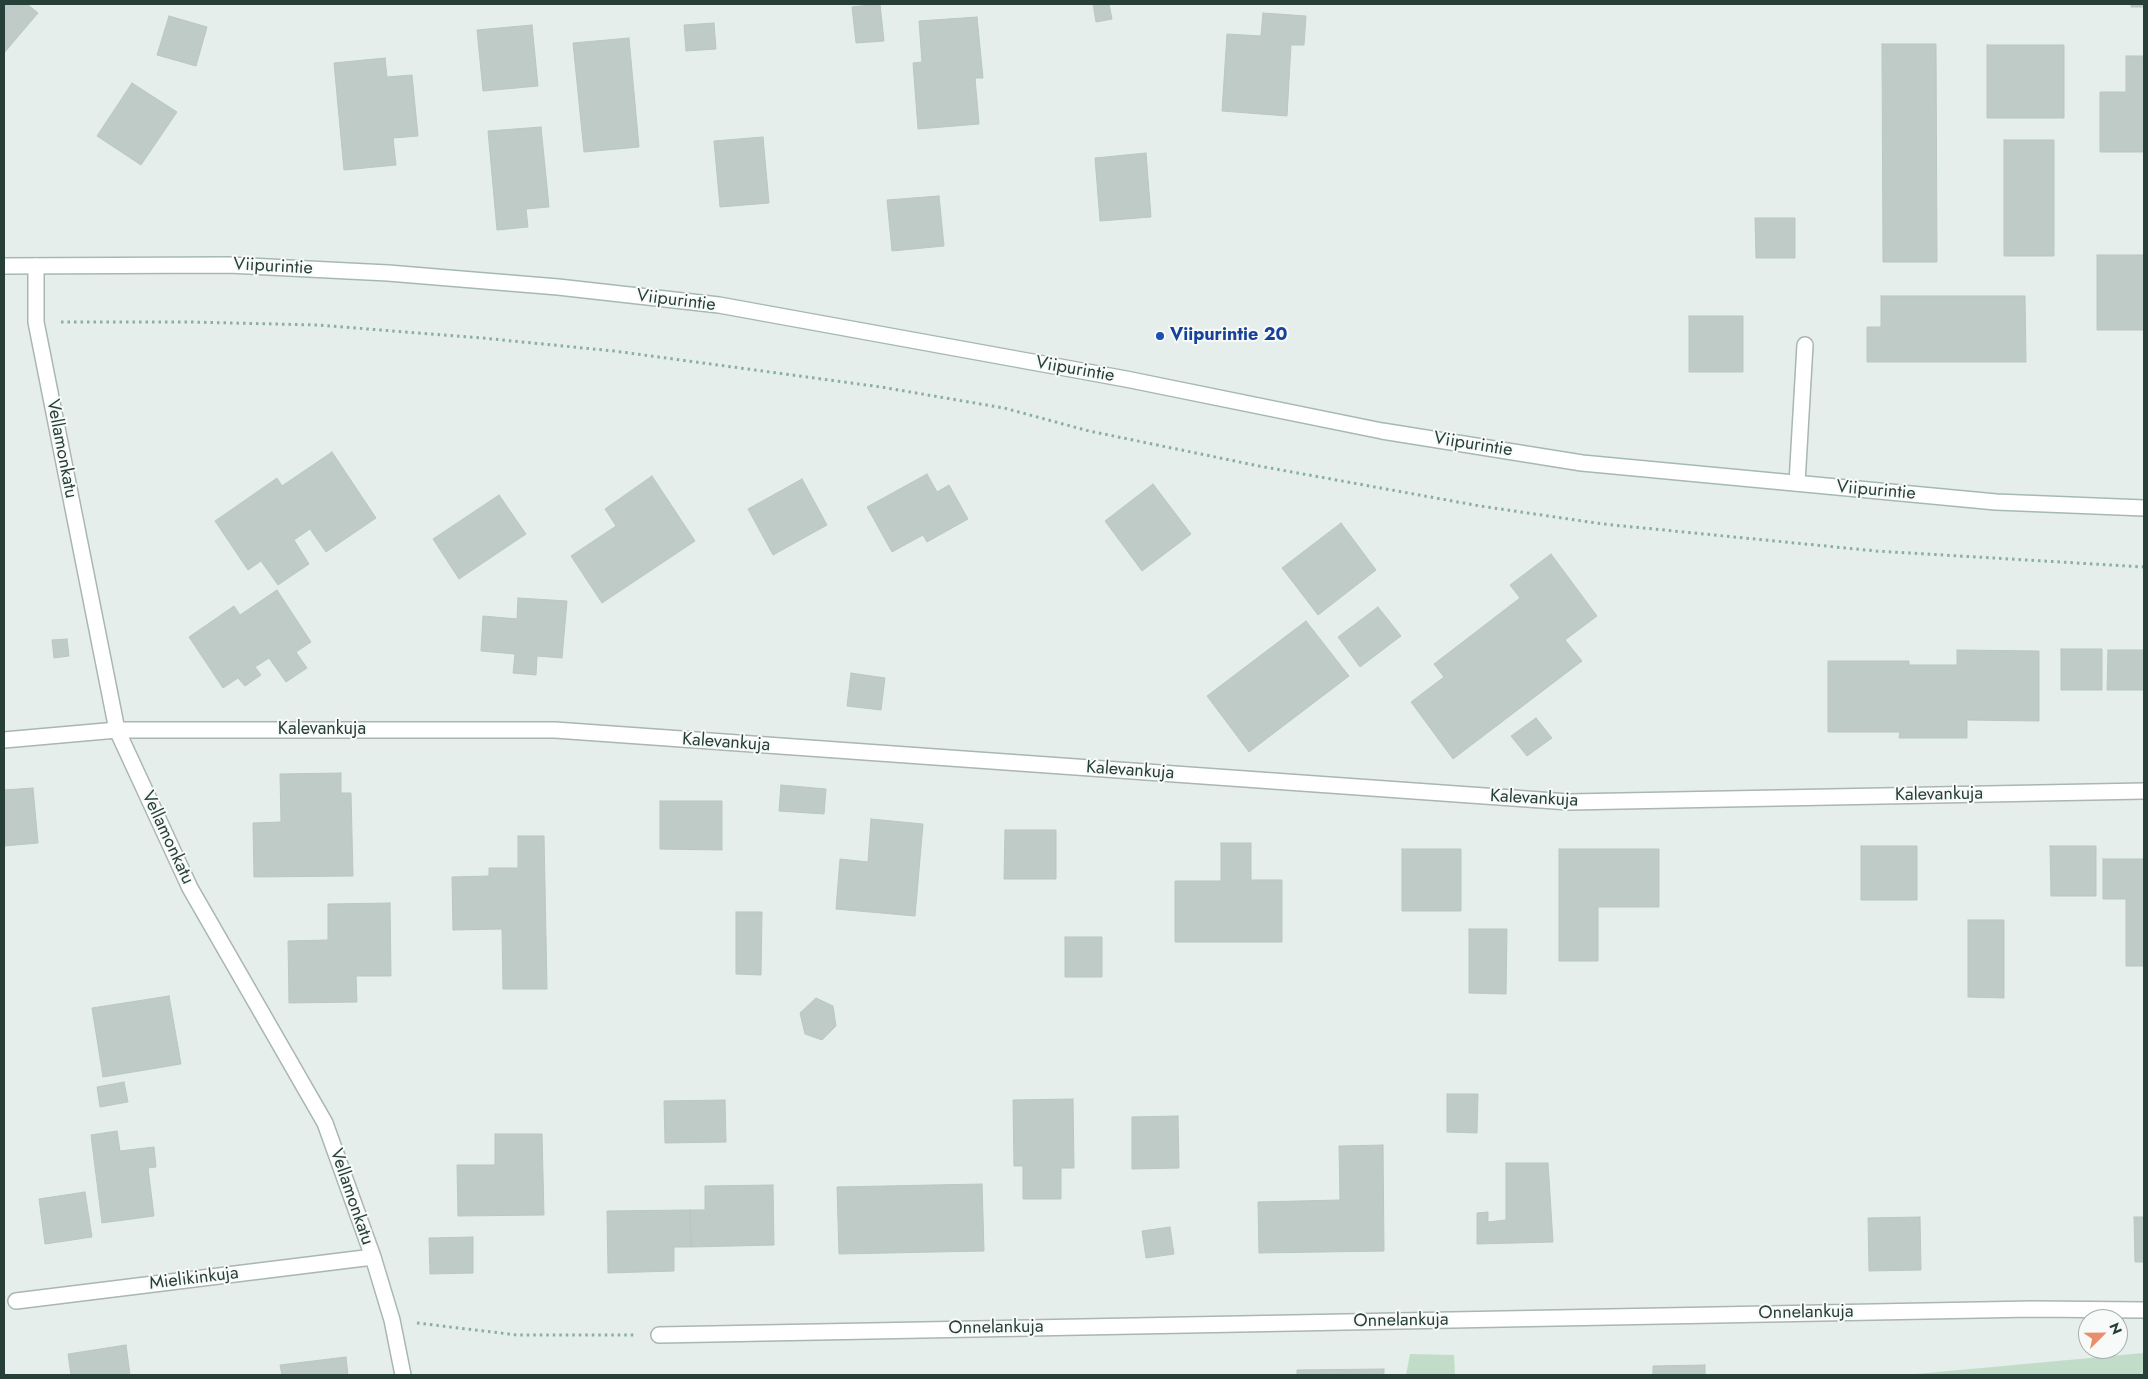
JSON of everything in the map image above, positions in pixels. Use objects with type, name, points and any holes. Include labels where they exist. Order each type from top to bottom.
[{"type":"street","name":"Viipurintie","points":[[4,266],[229,264],[388,273],[558,287],[719,305],[1126,379],[1382,431],[1582,462],[1996,502],[2144,508]]},
{"type":"street","name":"Vellamonkatu","points":[[36,266],[36,322],[117,730],[190,888],[325,1123],[392,1320],[403,1375]]},
{"type":"street","points":[[1797,483],[1806,345]]},
{"type":"street","name":"Kalevankuja","points":[[4,740],[117,730],[555,730],[1569,802],[2144,791]]},
{"type":"street","name":"Mielikinkuja","points":[[16,1301],[372,1257]]},
{"type":"street","name":"Onnelankuja","points":[[658,1335],[2032,1309],[2144,1310]]},
{"type":"path","points":[[36,322],[190,322],[316,325],[614,351],[881,387],[1004,408],[1089,432],[1259,466],[1480,506],[1603,524],[1876,551],[2144,567]]},
{"type":"path","points":[[392,1320],[517,1335],[658,1335]]},
{"type":"green space","points":[[2144,1353],[2144,1375],[1905,1375],[2079,1359],[2128,1359],[2128,1354]]},
{"type":"green space","points":[[1410,1354],[1454,1355],[1455,1375],[1406,1375]]},
{"type":"building","points":[[4,4],[27,4],[38,13],[4,53]]},
{"type":"building","points":[[880,4],[884,41],[856,43],[852,7]]},
{"type":"building","points":[[1093,4],[1109,4],[1112,19],[1096,22]]},
{"type":"building","points":[[2131,4],[2144,4],[2144,7],[2131,7]]},
{"type":"building","points":[[1263,13],[1306,16],[1304,45],[1291,45],[1287,116],[1222,111],[1227,34],[1261,36]]},
{"type":"building","points":[[169,16],[207,27],[196,66],[157,55]]},
{"type":"building","points":[[977,17],[983,78],[975,78],[979,124],[918,129],[913,63],[922,62],[919,21]]},
{"type":"building","points":[[714,23],[716,49],[686,51],[684,25]]},
{"type":"building","points":[[532,25],[538,86],[483,91],[477,30]]},
{"type":"building","points":[[629,38],[639,147],[584,152],[573,43]]},
{"type":"building","points":[[1882,44],[1936,44],[1937,262],[1883,262]]},
{"type":"building","points":[[1987,45],[2064,45],[2064,118],[1987,118]]},
{"type":"building","points":[[2126,56],[2144,56],[2144,152],[2100,152],[2100,92],[2126,92]]},
{"type":"building","points":[[385,58],[387,77],[412,75],[418,136],[393,138],[396,165],[344,170],[334,63]]},
{"type":"building","points":[[132,83],[177,112],[141,165],[97,136]]},
{"type":"building","points":[[541,127],[549,207],[526,209],[528,227],[497,230],[488,131]]},
{"type":"building","points":[[763,137],[769,203],[720,207],[714,141]]},
{"type":"building","points":[[2004,140],[2054,140],[2054,256],[2004,256]]},
{"type":"building","points":[[1146,153],[1151,217],[1100,221],[1095,158]]},
{"type":"building","points":[[939,196],[944,246],[892,251],[887,200]]},
{"type":"building","points":[[1755,218],[1795,218],[1795,258],[1756,258]]},
{"type":"building","points":[[2097,255],[2144,255],[2144,330],[2097,330]]},
{"type":"building","points":[[1881,296],[2025,296],[2026,362],[1867,362],[1867,327],[1881,327]]},
{"type":"building","points":[[1689,316],[1743,316],[1743,372],[1689,372]]},
{"type":"building","points":[[332,452],[376,518],[326,552],[310,529],[294,540],[309,564],[278,585],[261,561],[248,570],[215,521],[277,478],[282,486]]},
{"type":"building","points":[[927,474],[937,492],[949,485],[968,519],[927,542],[923,535],[892,552],[867,507]]},
{"type":"building","points":[[652,476],[695,541],[602,603],[571,556],[616,526],[605,509]]},
{"type":"building","points":[[802,479],[827,525],[773,555],[748,509]]},
{"type":"building","points":[[1153,484],[1191,534],[1142,571],[1105,521]]},
{"type":"building","points":[[499,495],[526,534],[459,579],[433,539]]},
{"type":"building","points":[[1341,523],[1376,570],[1318,615],[1282,568]]},
{"type":"building","points":[[1551,554],[1597,616],[1565,640],[1582,661],[1453,759],[1411,702],[1444,677],[1434,664],[1520,598],[1510,585]]},
{"type":"building","points":[[277,590],[311,642],[296,652],[307,668],[286,682],[269,658],[255,667],[261,675],[245,686],[238,678],[223,688],[189,637],[234,606],[240,615]]},
{"type":"building","points":[[518,598],[567,601],[562,658],[537,656],[536,675],[513,673],[515,654],[481,651],[483,616],[517,619]]},
{"type":"building","points":[[1378,607],[1401,636],[1360,667],[1338,637]]},
{"type":"building","points":[[1306,621],[1349,676],[1249,752],[1207,696]]},
{"type":"building","points":[[67,639],[69,656],[54,658],[52,640]]},
{"type":"building","points":[[2061,649],[2102,649],[2102,690],[2061,690]]},
{"type":"building","points":[[1957,650],[2039,651],[2039,721],[1967,720],[1967,738],[1899,738],[1900,732],[1828,732],[1828,661],[1909,661],[1909,665],[1957,665]]},
{"type":"building","points":[[2108,650],[2144,650],[2144,690],[2107,690]]},
{"type":"building","points":[[851,673],[885,678],[881,710],[847,706]]},
{"type":"building","points":[[1536,718],[1552,738],[1527,756],[1511,736]]},
{"type":"building","points":[[341,773],[341,793],[351,793],[353,876],[254,877],[253,823],[281,822],[280,774]]},
{"type":"building","points":[[781,785],[826,789],[824,814],[779,811]]},
{"type":"building","points":[[33,788],[38,843],[4,846],[4,790]]},
{"type":"building","points":[[660,801],[722,801],[722,850],[660,849]]},
{"type":"building","points":[[871,819],[923,824],[915,916],[836,909],[840,859],[868,862]]},
{"type":"building","points":[[1005,830],[1056,830],[1056,879],[1004,879]]},
{"type":"building","points":[[518,836],[544,836],[547,989],[503,989],[502,929],[453,930],[452,877],[489,876],[489,868],[518,868]]},
{"type":"building","points":[[1221,843],[1251,843],[1251,880],[1282,880],[1282,942],[1175,942],[1175,881],[1221,881]]},
{"type":"building","points":[[1861,846],[1917,846],[1917,900],[1861,900]]},
{"type":"building","points":[[2050,846],[2096,846],[2096,896],[2051,896]]},
{"type":"building","points":[[1402,849],[1461,849],[1461,911],[1402,911]]},
{"type":"building","points":[[1559,849],[1659,849],[1659,907],[1598,907],[1598,961],[1559,961]]},
{"type":"building","points":[[2103,859],[2144,859],[2144,966],[2126,966],[2126,899],[2103,899]]},
{"type":"building","points":[[390,903],[391,976],[356,976],[357,1002],[289,1003],[288,941],[328,940],[328,904]]},
{"type":"building","points":[[736,912],[762,912],[761,975],[736,974]]},
{"type":"building","points":[[1968,920],[2004,920],[2004,998],[1968,997]]},
{"type":"building","points":[[1469,929],[1507,929],[1506,994],[1469,993]]},
{"type":"building","points":[[1065,937],[1102,937],[1102,977],[1065,977]]},
{"type":"building","points":[[169,996],[181,1064],[103,1077],[92,1008]]},
{"type":"building","points":[[816,998],[833,1006],[836,1026],[822,1040],[805,1034],[800,1013]]},
{"type":"building","points":[[124,1082],[128,1102],[100,1107],[97,1087]]},
{"type":"building","points":[[1447,1094],[1478,1094],[1477,1133],[1447,1132]]},
{"type":"building","points":[[1073,1099],[1074,1168],[1061,1168],[1061,1199],[1023,1199],[1023,1166],[1014,1166],[1013,1100]]},
{"type":"building","points":[[725,1100],[726,1142],[665,1143],[664,1101]]},
{"type":"building","points":[[1178,1116],[1179,1168],[1132,1169],[1132,1117]]},
{"type":"building","points":[[117,1131],[120,1151],[154,1147],[156,1167],[148,1168],[154,1216],[102,1223],[91,1135]]},
{"type":"building","points":[[495,1134],[542,1134],[544,1215],[458,1216],[457,1165],[495,1165]]},
{"type":"building","points":[[1383,1145],[1384,1251],[1259,1253],[1258,1202],[1340,1200],[1339,1146]]},
{"type":"building","points":[[1506,1163],[1548,1163],[1553,1242],[1477,1244],[1477,1213],[1488,1212],[1488,1222],[1506,1220]]},
{"type":"building","points":[[982,1184],[984,1251],[839,1254],[837,1187]]},
{"type":"building","points":[[773,1185],[774,1245],[691,1247],[690,1210],[705,1210],[705,1186]]},
{"type":"building","points":[[85,1192],[92,1237],[45,1244],[39,1199]]},
{"type":"building","points":[[690,1210],[691,1247],[674,1247],[674,1271],[608,1273],[607,1211]]},
{"type":"building","points":[[1920,1217],[1921,1270],[1869,1271],[1868,1218]]},
{"type":"building","points":[[2134,1217],[2144,1217],[2144,1262],[2135,1262]]},
{"type":"building","points":[[1170,1227],[1174,1254],[1146,1258],[1142,1231]]},
{"type":"building","points":[[473,1237],[473,1273],[430,1274],[429,1238]]},
{"type":"building","points":[[126,1345],[130,1375],[71,1375],[68,1354]]},
{"type":"building","points":[[346,1357],[348,1375],[282,1375],[280,1365]]},
{"type":"building","points":[[1705,1365],[1705,1375],[1653,1375],[1653,1366]]},
{"type":"building","points":[[1384,1369],[1384,1375],[1297,1375],[1297,1370]]},
{"type":"place","name":"Viipurintie 20","points":[[1160,336]]}]
